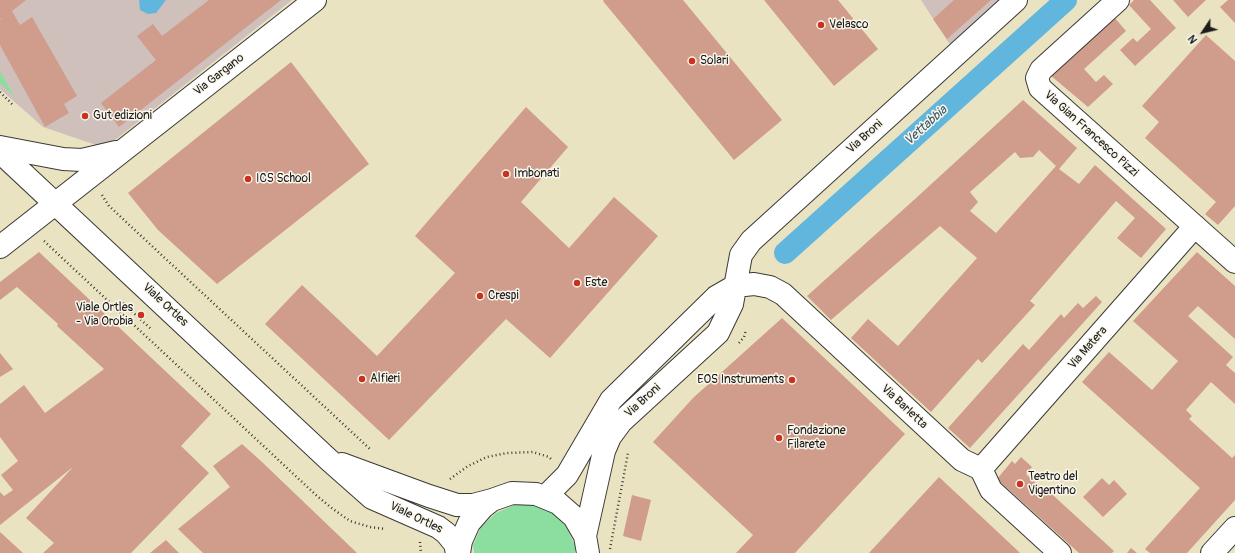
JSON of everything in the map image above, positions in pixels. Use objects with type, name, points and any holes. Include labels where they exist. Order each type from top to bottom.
[{"type":"street","name":"Via Gargano","points":[[0,247],[315,0]]},
{"type":"street","name":"Via Broni","points":[[586,544],[604,451],[610,437],[621,422],[718,333],[732,304],[741,255],[751,241],[1016,0]]},
{"type":"street","name":"Via Gian Francesco Pizzi","points":[[1118,0],[1041,70],[1037,78],[1040,88],[1235,262]]},
{"type":"street","name":"Via Gargano","points":[[0,147],[63,159],[82,160],[123,150]]},
{"type":"street","name":"Viale Ortles","points":[[0,152],[329,460],[372,498],[427,521],[446,533],[454,544],[458,553]]},
{"type":"street","name":"Via Matera","points":[[981,469],[1195,226]]},
{"type":"street","name":"Via Barletta","points":[[735,286],[752,284],[763,285],[783,294],[962,460],[981,469]]},
{"type":"street","name":"Via Broni","points":[[545,497],[567,475],[611,400],[716,297],[735,286]]},
{"type":"street","name":"Viale Ortles","points":[[329,460],[433,498],[457,505],[473,505],[512,493],[536,494],[558,503],[569,512],[578,523],[586,544]]},
{"type":"street","points":[[981,469],[991,490],[1060,553]]},
{"type":"street","name":"Viale Ortles","points":[[458,553],[461,540],[469,523],[483,507],[492,500]]},
{"type":"street","points":[[1212,553],[1235,528]]},
{"type":"path","points":[[0,92],[13,105]]},
{"type":"path","points":[[86,179],[97,188],[109,206],[376,454]]},
{"type":"path","points":[[28,225],[317,496],[350,521],[370,527],[386,529]]},
{"type":"path","points":[[123,303],[151,329]]},
{"type":"path","points":[[736,346],[744,337],[746,329]]},
{"type":"path","points":[[609,553],[629,448]]},
{"type":"path","points":[[445,483],[468,466],[487,457],[507,453],[533,452],[549,457],[554,462]]},
{"type":"shaded area","points":[[0,0],[292,0],[105,148],[43,127],[0,89]]},
{"type":"shaded area","points":[[921,0],[1014,0],[956,54]]},
{"type":"green space","points":[[0,71],[14,96],[0,83]]},
{"type":"green space","points":[[514,505],[534,505],[553,513],[567,527],[575,546],[575,553],[474,553],[473,545],[481,527],[496,513]]},
{"type":"water","points":[[139,0],[166,0],[156,13],[148,14],[140,10]]},
{"type":"building","points":[[0,0],[26,0],[12,11],[20,25],[32,17],[77,96],[64,104],[69,113],[45,127],[0,45]]},
{"type":"building","points":[[209,0],[281,0],[119,127],[101,103],[156,60],[137,36],[153,24],[162,36]]},
{"type":"building","name":"Solari","points":[[683,0],[782,120],[734,160],[603,1]]},
{"type":"building","name":"Velasco","points":[[764,0],[838,0],[878,49],[834,86]]},
{"type":"building","points":[[954,0],[991,0],[947,39],[933,19]]},
{"type":"building","points":[[1134,0],[1150,0],[1176,28],[1135,66],[1120,50],[1133,38],[1137,42],[1151,29],[1129,5]]},
{"type":"building","points":[[1173,0],[1206,0],[1188,17]]},
{"type":"building","points":[[1228,0],[1235,0],[1235,23],[1220,7]]},
{"type":"building","points":[[1114,17],[1126,31],[1084,69],[1096,82],[1104,75],[1113,84],[1088,107],[1050,75]]},
{"type":"building","points":[[1206,35],[1235,61],[1235,206],[1218,225],[1205,214],[1216,202],[1145,138],[1159,122],[1142,106]]},
{"type":"building","name":"ICS School","points":[[291,62],[369,164],[217,284],[158,230],[128,193]]},
{"type":"building","points":[[1023,100],[1077,148],[1059,169],[1079,184],[1095,165],[1166,229],[1141,258],[1117,238],[1135,218],[1116,201],[1030,301],[1035,305],[982,363],[978,359],[931,412],[851,338],[868,319],[898,346],[977,258],[940,226],[831,320],[807,296]],"holes":[[[1039,150],[1056,166],[996,233],[970,211],[978,202],[970,192],[1015,152],[1020,158],[1033,157]]]},
{"type":"building","points":[[526,107],[568,147],[521,202],[569,248],[614,197],[658,236],[550,358],[506,319],[389,440],[265,324],[302,285],[377,356],[455,273],[415,236]]},
{"type":"building","points":[[39,252],[211,414],[181,446],[209,473],[131,553],[43,553],[54,543],[26,518],[73,467],[0,525],[0,492],[4,496],[13,490],[1,475],[18,461],[0,437],[0,404],[24,385],[45,413],[104,369],[17,287],[0,300],[0,282]]},
{"type":"building","points":[[1197,252],[1235,286],[1235,339],[1198,306],[1188,316],[1233,357],[1226,365],[1235,373],[1235,404],[1211,382],[1186,410],[1192,416],[1189,419],[1232,458],[1235,455],[1235,500],[1187,553],[1150,553],[1145,549],[1200,488],[1082,382],[1109,352],[1152,390],[1178,361],[1133,321]]},
{"type":"building","points":[[1096,296],[1102,302],[970,448],[948,428],[1023,344],[1029,350],[1061,314],[1064,318],[1078,303],[1083,308]]},
{"type":"building","name":"Fondazione Filarete","points":[[782,318],[905,434],[795,553],[736,553],[753,535],[653,442],[693,398]]},
{"type":"building","points":[[0,353],[13,369],[0,377]]},
{"type":"building","points":[[242,444],[357,553],[203,553],[178,529],[230,487],[213,466]]},
{"type":"building","points":[[1021,457],[1032,467],[1026,474],[1042,489],[1044,487],[1114,551],[1112,553],[1079,553],[997,479],[1012,461],[1015,464]]},
{"type":"building","points":[[939,477],[1017,550],[1020,553],[869,553]]},
{"type":"building","points":[[1102,478],[1109,485],[1114,480],[1127,494],[1103,517],[1083,497]]},
{"type":"building","points":[[632,495],[651,500],[641,541],[623,536]]},
{"type":"building","points":[[0,532],[23,553],[0,553]]},
{"type":"building","points":[[166,540],[179,553],[150,553]]},
{"type":"building","points":[[1131,548],[1137,553],[1127,553]]},
{"type":"waterway","name":"Vettabbia","points":[[785,253],[1066,0]]},
{"type":"place","name":"Velasco","points":[[821,25]]},
{"type":"place","name":"Solari","points":[[692,61]]},
{"type":"place","name":"Gut edizioni","points":[[85,116]]},
{"type":"place","name":"Imbonati","points":[[506,174]]},
{"type":"place","name":"ICS School","points":[[248,179]]},
{"type":"place","name":"Este","points":[[577,283]]},
{"type":"place","name":"Crespi","points":[[480,296]]},
{"type":"place","name":"Viale Ortles - Via Orobia","points":[[141,315]]},
{"type":"place","name":"Alfieri","points":[[362,379]]},
{"type":"place","name":"EOS Instruments","points":[[792,380]]},
{"type":"place","name":"Fondazione Filarete","points":[[779,438]]},
{"type":"place","name":"Teatro del Vigentino","points":[[1020,484]]}]
